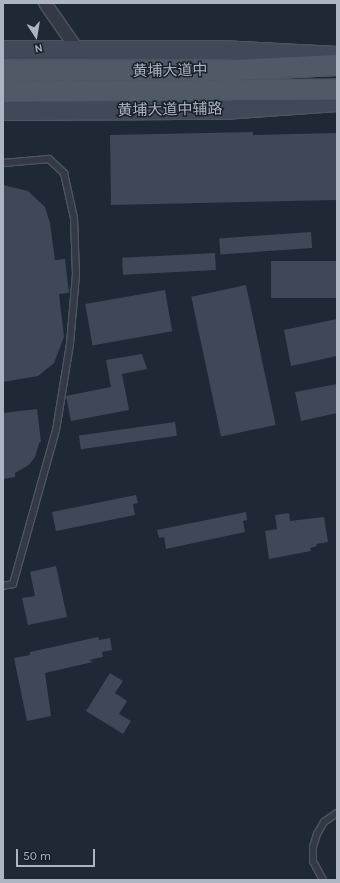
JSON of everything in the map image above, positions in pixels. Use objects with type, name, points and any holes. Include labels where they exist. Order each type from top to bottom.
[{"type":"main road","points":[[3,50],[79,52],[220,50],[337,56]]},
{"type":"main road","name":"黄埔大道中","points":[[3,91],[47,82],[337,65]]},
{"type":"main road","name":"黄埔大道中","points":[[3,71],[47,82],[337,90]]},
{"type":"main road","name":"黄埔大道中辅路","points":[[3,111],[229,110],[337,102]]},
{"type":"street","points":[[45,3],[79,52]]},
{"type":"lane","points":[[3,163],[49,159],[64,173],[74,218],[76,274],[70,344],[56,430],[13,584],[3,586]]},
{"type":"lane","points":[[323,880],[313,861],[313,847],[316,834],[324,822],[337,813]]},
{"type":"building","points":[[253,132],[253,135],[337,133],[337,200],[111,205],[110,135]]},
{"type":"building","points":[[3,185],[28,191],[45,207],[50,223],[55,260],[65,259],[69,293],[59,294],[64,337],[54,363],[38,376],[3,382]]},
{"type":"building","points":[[311,232],[312,248],[220,254],[219,238]]},
{"type":"building","points":[[215,253],[216,270],[123,275],[122,258]]},
{"type":"building","points":[[271,261],[337,261],[337,298],[271,298]]},
{"type":"building","points":[[246,285],[276,425],[221,437],[191,297]]},
{"type":"building","points":[[165,290],[172,331],[93,345],[85,304]]},
{"type":"building","points":[[337,319],[337,356],[291,366],[284,330]]},
{"type":"building","points":[[142,354],[147,369],[122,374],[129,410],[71,421],[66,396],[111,387],[106,360]]},
{"type":"building","points":[[337,384],[337,413],[301,421],[295,392]]},
{"type":"building","points":[[37,409],[41,442],[39,443],[35,457],[29,465],[15,473],[15,477],[3,479],[3,413]]},
{"type":"building","points":[[175,422],[177,436],[81,449],[79,435]]},
{"type":"building","points":[[136,495],[138,503],[133,504],[135,515],[56,531],[52,512]]},
{"type":"building","points":[[246,512],[247,520],[243,521],[245,532],[166,549],[164,537],[159,538],[157,530]]},
{"type":"building","points":[[289,513],[290,521],[324,517],[328,542],[316,544],[317,546],[310,548],[311,551],[269,559],[265,531],[277,529],[275,515]]},
{"type":"building","points":[[56,566],[67,617],[28,625],[22,598],[35,596],[30,572]]},
{"type":"building","points":[[98,637],[99,640],[110,638],[112,650],[102,652],[103,657],[89,660],[93,662],[45,673],[51,716],[27,721],[14,658],[30,655],[30,652]]},
{"type":"building","points":[[110,673],[123,681],[115,693],[127,701],[119,714],[131,721],[123,734],[86,711]]}]
